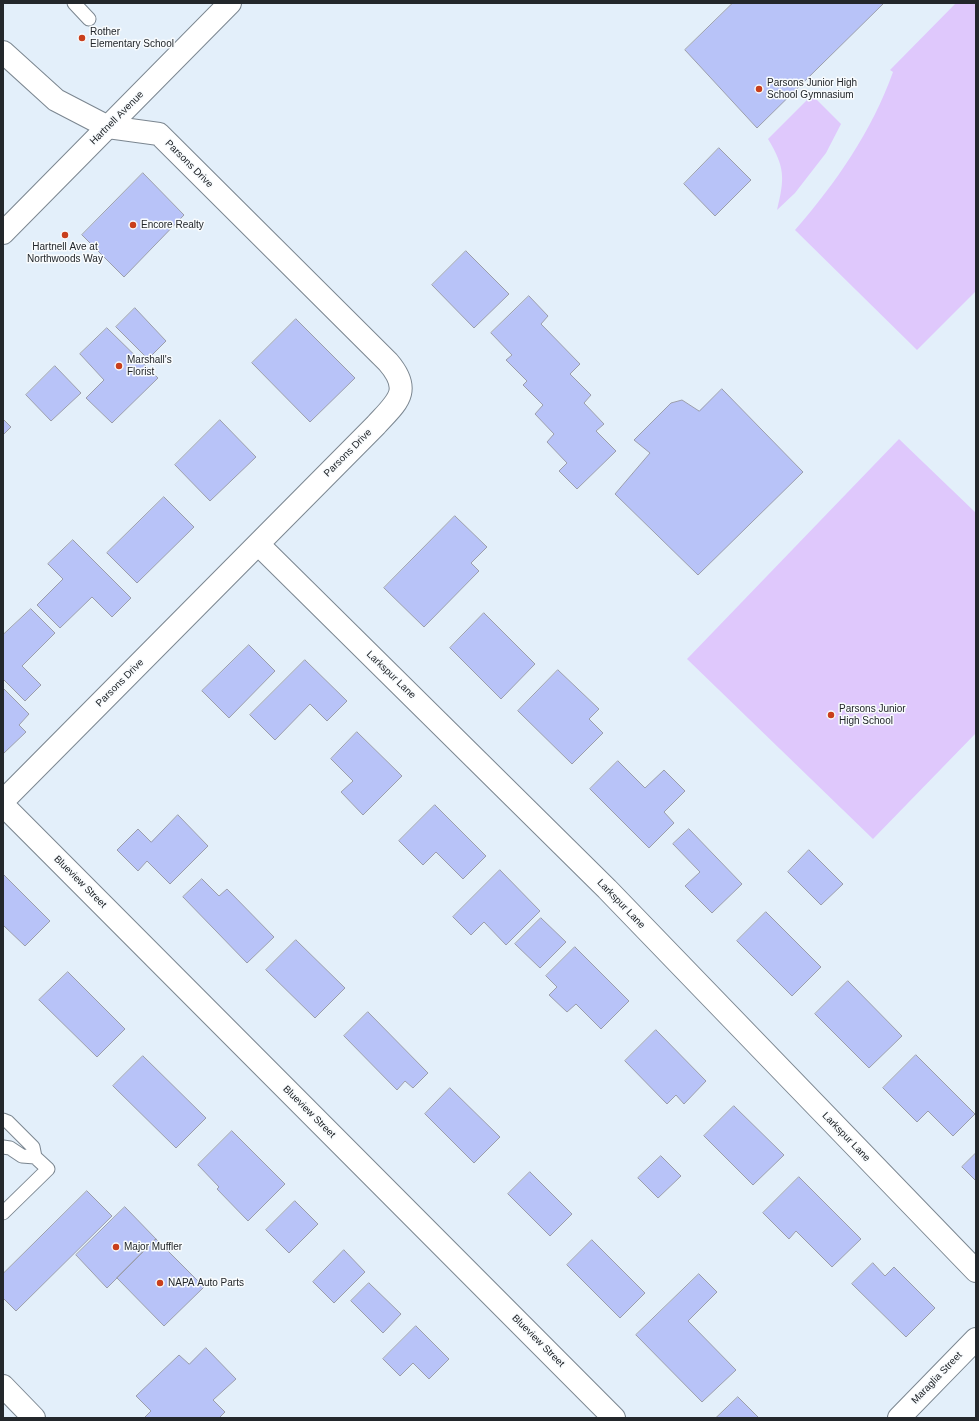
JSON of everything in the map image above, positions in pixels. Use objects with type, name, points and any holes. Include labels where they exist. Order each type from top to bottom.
[{"type":"street","name":"Hartnell Avenue","points":[[3,233],[230,3]]},
{"type":"street","name":"Parsons Drive","points":[[3,52],[56,100],[108,127],[159,134],[388,362],[402,382],[400,396],[392,408],[3,801]]},
{"type":"street","name":"Larkspur Lane","points":[[258,544],[607,889],[976,1271]]},
{"type":"street","name":"Blueview Street","points":[[3,805],[614,1418]]},
{"type":"street","name":"Maraglia Street","points":[[899,1418],[976,1339]]},
{"type":"street","points":[[3,1386],[34,1418]]},
{"type":"lane","points":[[74,3],[89,19]]},
{"type":"lane","points":[[3,1120],[8,1122],[33,1146],[35,1156],[48,1169],[3,1213]]},
{"type":"lane","points":[[3,1147],[10,1148],[22,1156],[35,1156]]},
{"type":"shaded area","points":[[956,3],[976,3],[976,291],[917,350],[795,230],[825,194],[852,156],[864,136],[875,115],[893,72],[890,70]]},
{"type":"shaded area","points":[[812,95],[841,124],[826,153],[795,193],[777,210],[782,173],[778,157],[768,139]]},
{"type":"shaded area","points":[[899,439],[976,513],[976,733],[873,839],[687,659]]},
{"type":"building","name":"Parsons Junior High School Gymnasium","points":[[733,3],[884,3],[757,128],[685,50]]},
{"type":"building","points":[[719,148],[751,180],[715,216],[684,184]]},
{"type":"building","name":"Encore Realty","points":[[143,173],[184,215],[124,277],[82,235]]},
{"type":"building","points":[[466,251],[509,294],[474,328],[432,285]]},
{"type":"building","points":[[529,296],[548,316],[541,324],[580,364],[570,374],[591,395],[584,403],[604,424],[596,431],[616,451],[577,489],[559,471],[567,463],[547,442],[554,434],[535,414],[543,405],[523,385],[527,381],[506,360],[512,355],[491,333]]},
{"type":"building","points":[[135,308],[166,341],[148,359],[116,327]]},
{"type":"building","points":[[296,319],[355,378],[310,422],[252,363]]},
{"type":"building","name":"Marshall's Florist","points":[[107,328],[158,378],[112,423],[86,398],[104,380],[80,354]]},
{"type":"building","points":[[55,366],[81,393],[51,421],[26,395]]},
{"type":"building","points":[[722,389],[803,472],[698,575],[615,494],[650,453],[634,440],[671,403],[682,400],[699,411]]},
{"type":"building","points":[[3,419],[11,427],[3,435]]},
{"type":"building","points":[[220,420],[256,457],[210,501],[175,465]]},
{"type":"building","points":[[164,497],[194,527],[137,583],[107,553]]},
{"type":"building","points":[[455,516],[487,547],[471,563],[479,571],[424,627],[384,588]]},
{"type":"building","points":[[73,540],[131,598],[112,617],[92,597],[60,628],[37,605],[63,579],[48,564]]},
{"type":"building","points":[[31,609],[55,633],[22,666],[41,685],[25,701],[3,679],[3,635]]},
{"type":"building","points":[[484,613],[535,664],[501,699],[450,648]]},
{"type":"building","points":[[249,645],[275,671],[229,718],[202,691]]},
{"type":"building","points":[[305,660],[347,701],[327,721],[310,704],[275,740],[250,715]]},
{"type":"building","points":[[558,670],[599,709],[589,719],[603,733],[572,764],[518,711]]},
{"type":"building","points":[[3,688],[29,714],[19,725],[26,732],[3,754]]},
{"type":"building","points":[[357,732],[402,776],[363,815],[341,792],[353,781],[331,759]]},
{"type":"building","points":[[618,761],[645,788],[664,770],[685,791],[664,812],[674,823],[649,848],[590,789]]},
{"type":"building","points":[[435,805],[486,856],[463,879],[436,852],[423,865],[399,841]]},
{"type":"building","points":[[178,815],[208,846],[170,884],[147,861],[138,871],[117,850],[138,829],[151,842]]},
{"type":"building","points":[[689,829],[742,884],[712,913],[685,886],[700,872],[673,844]]},
{"type":"building","points":[[809,850],[843,884],[821,905],[788,872]]},
{"type":"building","points":[[500,870],[540,911],[506,945],[484,922],[471,935],[453,917]]},
{"type":"building","points":[[3,874],[50,921],[25,946],[3,925]]},
{"type":"building","points":[[202,879],[219,896],[227,889],[274,937],[247,963],[183,897]]},
{"type":"building","points":[[766,912],[821,967],[792,996],[737,941]]},
{"type":"building","points":[[541,918],[566,942],[540,968],[515,944]]},
{"type":"building","points":[[296,940],[345,988],[315,1018],[266,970]]},
{"type":"building","points":[[575,947],[629,1001],[601,1029],[576,1004],[567,1012],[549,995],[557,987],[546,976]]},
{"type":"building","points":[[68,972],[125,1029],[97,1057],[39,1000]]},
{"type":"building","points":[[848,981],[902,1036],[869,1068],[815,1014]]},
{"type":"building","points":[[368,1012],[428,1073],[413,1088],[405,1081],[397,1090],[344,1036]]},
{"type":"building","points":[[656,1030],[706,1081],[684,1104],[676,1095],[667,1104],[625,1061]]},
{"type":"building","points":[[916,1055],[975,1114],[953,1136],[928,1111],[917,1122],[883,1088]]},
{"type":"building","points":[[143,1056],[206,1118],[176,1148],[113,1086]]},
{"type":"building","points":[[450,1088],[500,1137],[474,1163],[425,1114]]},
{"type":"building","points":[[734,1106],[784,1155],[753,1185],[704,1136]]},
{"type":"building","points":[[232,1131],[285,1184],[248,1221],[217,1189],[219,1187],[198,1165]]},
{"type":"building","points":[[976,1153],[976,1181],[962,1167]]},
{"type":"building","points":[[661,1156],[681,1176],[658,1198],[638,1178]]},
{"type":"building","points":[[530,1172],[572,1214],[550,1236],[508,1194]]},
{"type":"building","points":[[799,1177],[861,1239],[832,1267],[796,1231],[789,1239],[763,1213]]},
{"type":"building","points":[[87,1191],[112,1216],[16,1311],[3,1298],[3,1274]]},
{"type":"building","points":[[295,1201],[318,1224],[289,1253],[266,1230]]},
{"type":"building","name":"Major Muffler","points":[[125,1207],[156,1239],[107,1288],[76,1255]]},
{"type":"building","name":"NAPA Auto Parts","points":[[156,1239],[204,1287],[164,1326],[117,1278]]},
{"type":"building","points":[[592,1240],[645,1293],[620,1318],[567,1265]]},
{"type":"building","points":[[344,1250],[365,1272],[334,1303],[313,1282]]},
{"type":"building","points":[[873,1263],[885,1276],[894,1267],[935,1308],[906,1337],[852,1284]]},
{"type":"building","points":[[699,1274],[717,1292],[688,1321],[736,1370],[702,1402],[636,1335]]},
{"type":"building","points":[[369,1283],[401,1314],[383,1333],[351,1301]]},
{"type":"building","points":[[416,1326],[449,1359],[429,1379],[413,1363],[400,1376],[383,1359]]},
{"type":"building","points":[[206,1348],[236,1379],[213,1400],[225,1412],[219,1418],[144,1418],[151,1411],[136,1396],[179,1355],[189,1364]]},
{"type":"building","points":[[738,1397],[759,1418],[716,1418]]},
{"type":"place","name":"Rother Elementary School","points":[[82,38]]},
{"type":"place","name":"Parsons Junior High School Gymnasium","points":[[759,89]]},
{"type":"place","name":"Encore Realty","points":[[133,225]]},
{"type":"place","name":"Hartnell Ave at Northwoods Way","points":[[65,235]]},
{"type":"place","name":"Marshall's Florist","points":[[119,366]]},
{"type":"place","name":"Parsons Junior High School","points":[[831,715]]},
{"type":"place","name":"Major Muffler","points":[[116,1247]]},
{"type":"place","name":"NAPA Auto Parts","points":[[160,1283]]}]
